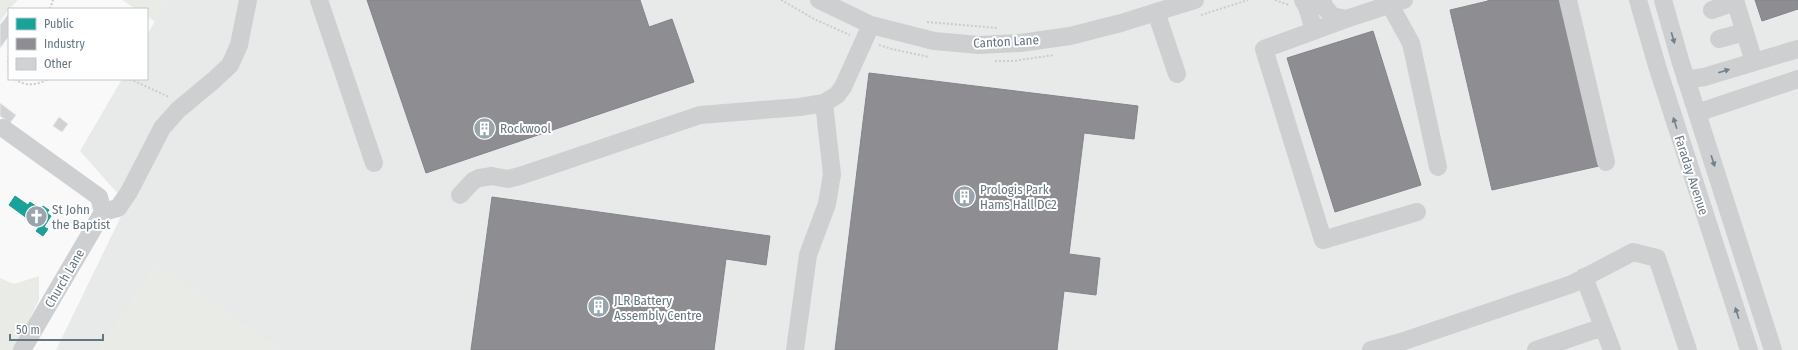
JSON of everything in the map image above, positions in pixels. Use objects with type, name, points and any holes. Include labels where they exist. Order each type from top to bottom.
[{"type":"street","points":[[3,128],[99,196],[103,212],[118,208],[129,192],[162,128],[178,110],[230,65],[239,45],[248,0]]},
{"type":"street","points":[[319,0],[374,163]]},
{"type":"street","name":"Canton Lane","points":[[819,0],[871,25],[934,41],[979,45],[1020,43],[1070,36],[1121,23],[1195,0]]},
{"type":"street","points":[[1323,0],[1323,6],[1332,16],[1346,19]]},
{"type":"street","points":[[1568,0],[1606,162]]},
{"type":"street","name":"Faraday Avenue","points":[[1638,0],[1657,66],[1749,350]]},
{"type":"street","name":"Faraday Avenue","points":[[1663,0],[1686,80],[1773,350]]},
{"type":"street","points":[[1712,10],[1735,1],[1754,62]]},
{"type":"street","points":[[1417,212],[1323,240],[1264,49],[1314,30],[1397,3],[1411,43],[1438,167]]},
{"type":"street","points":[[1298,4],[1307,7],[1314,30]]},
{"type":"street","points":[[1156,12],[1177,74]]},
{"type":"street","points":[[460,195],[473,181],[479,178],[492,176],[508,179],[523,175],[700,115],[800,107],[824,103],[837,95],[843,87],[871,25]]},
{"type":"street","points":[[1719,40],[1745,32]]},
{"type":"street","points":[[1686,80],[1798,49]]},
{"type":"street","points":[[1697,113],[1798,79]]},
{"type":"street","points":[[795,350],[808,255],[827,204],[832,174],[824,103]]},
{"type":"street","name":"Church Lane","points":[[22,350],[103,212]]},
{"type":"street","points":[[1371,350],[1401,342],[1572,284],[1633,252],[1657,258],[1688,350]]},
{"type":"street","points":[[1584,277],[1612,350]]},
{"type":"street","points":[[1536,350],[1603,327]]},
{"type":"path","points":[[1275,0],[1288,4],[1298,4]]},
{"type":"path","points":[[925,22],[1003,28]]},
{"type":"path","points":[[17,80],[29,85],[46,80]]},
{"type":"path","points":[[132,80],[174,99],[192,98]]},
{"type":"shaded area","points":[[0,0],[18,0],[10,8],[8,8],[8,10],[0,22]]},
{"type":"shaded area","points":[[122,0],[167,0],[155,22],[148,17],[148,8],[134,8]]},
{"type":"shaded area","points":[[167,0],[1798,0],[1798,350],[56,350],[127,204],[80,151],[121,80],[148,80],[148,33]]},
{"type":"shaded area","points":[[155,264],[282,350],[97,350]]},
{"type":"shaded area","points":[[39,276],[39,300],[14,350],[0,350],[0,278],[14,284]]},
{"type":"building: Public","name":"St John the Baptist","points":[[15,196],[28,205],[30,202],[40,209],[43,206],[49,210],[47,213],[51,216],[44,227],[48,229],[43,236],[36,231],[39,227],[9,205]]},
{"type":"building: Industry","name":"Rockwool","points":[[367,0],[640,0],[649,27],[672,19],[694,82],[426,173]]},
{"type":"building: Industry","points":[[1488,0],[1561,0],[1599,166],[1492,190],[1450,10]]},
{"type":"building: Industry","points":[[1755,0],[1798,0],[1798,9],[1762,21]]},
{"type":"building: Industry","points":[[1373,31],[1421,185],[1335,212],[1287,58]]},
{"type":"building: Industry","name":"Prologis Park Hams Hall DC2","points":[[869,73],[1138,106],[1134,139],[1084,133],[1069,254],[1100,258],[1096,295],[1064,291],[1057,350],[835,350]]},
{"type":"building: Industry","name":"JLR Battery Assembly Centre","points":[[492,197],[770,236],[766,265],[726,259],[714,350],[471,350]]},
{"type":"building: Other","points":[[8,14],[8,37],[0,48],[0,25]]},
{"type":"building: Other","points":[[0,103],[16,115],[10,123],[0,116]]},
{"type":"building: Other","points":[[59,117],[68,124],[62,132],[53,126]]},
{"type":"place","name":"Rockwool","points":[[485,128]]},
{"type":"place","name":"Prologis Park Hams Hall DC2","points":[[965,196]]},
{"type":"place","name":"St John the Baptist","points":[[36,216]]},
{"type":"place","name":"JLR Battery Assembly Centre","points":[[598,307]]}]
